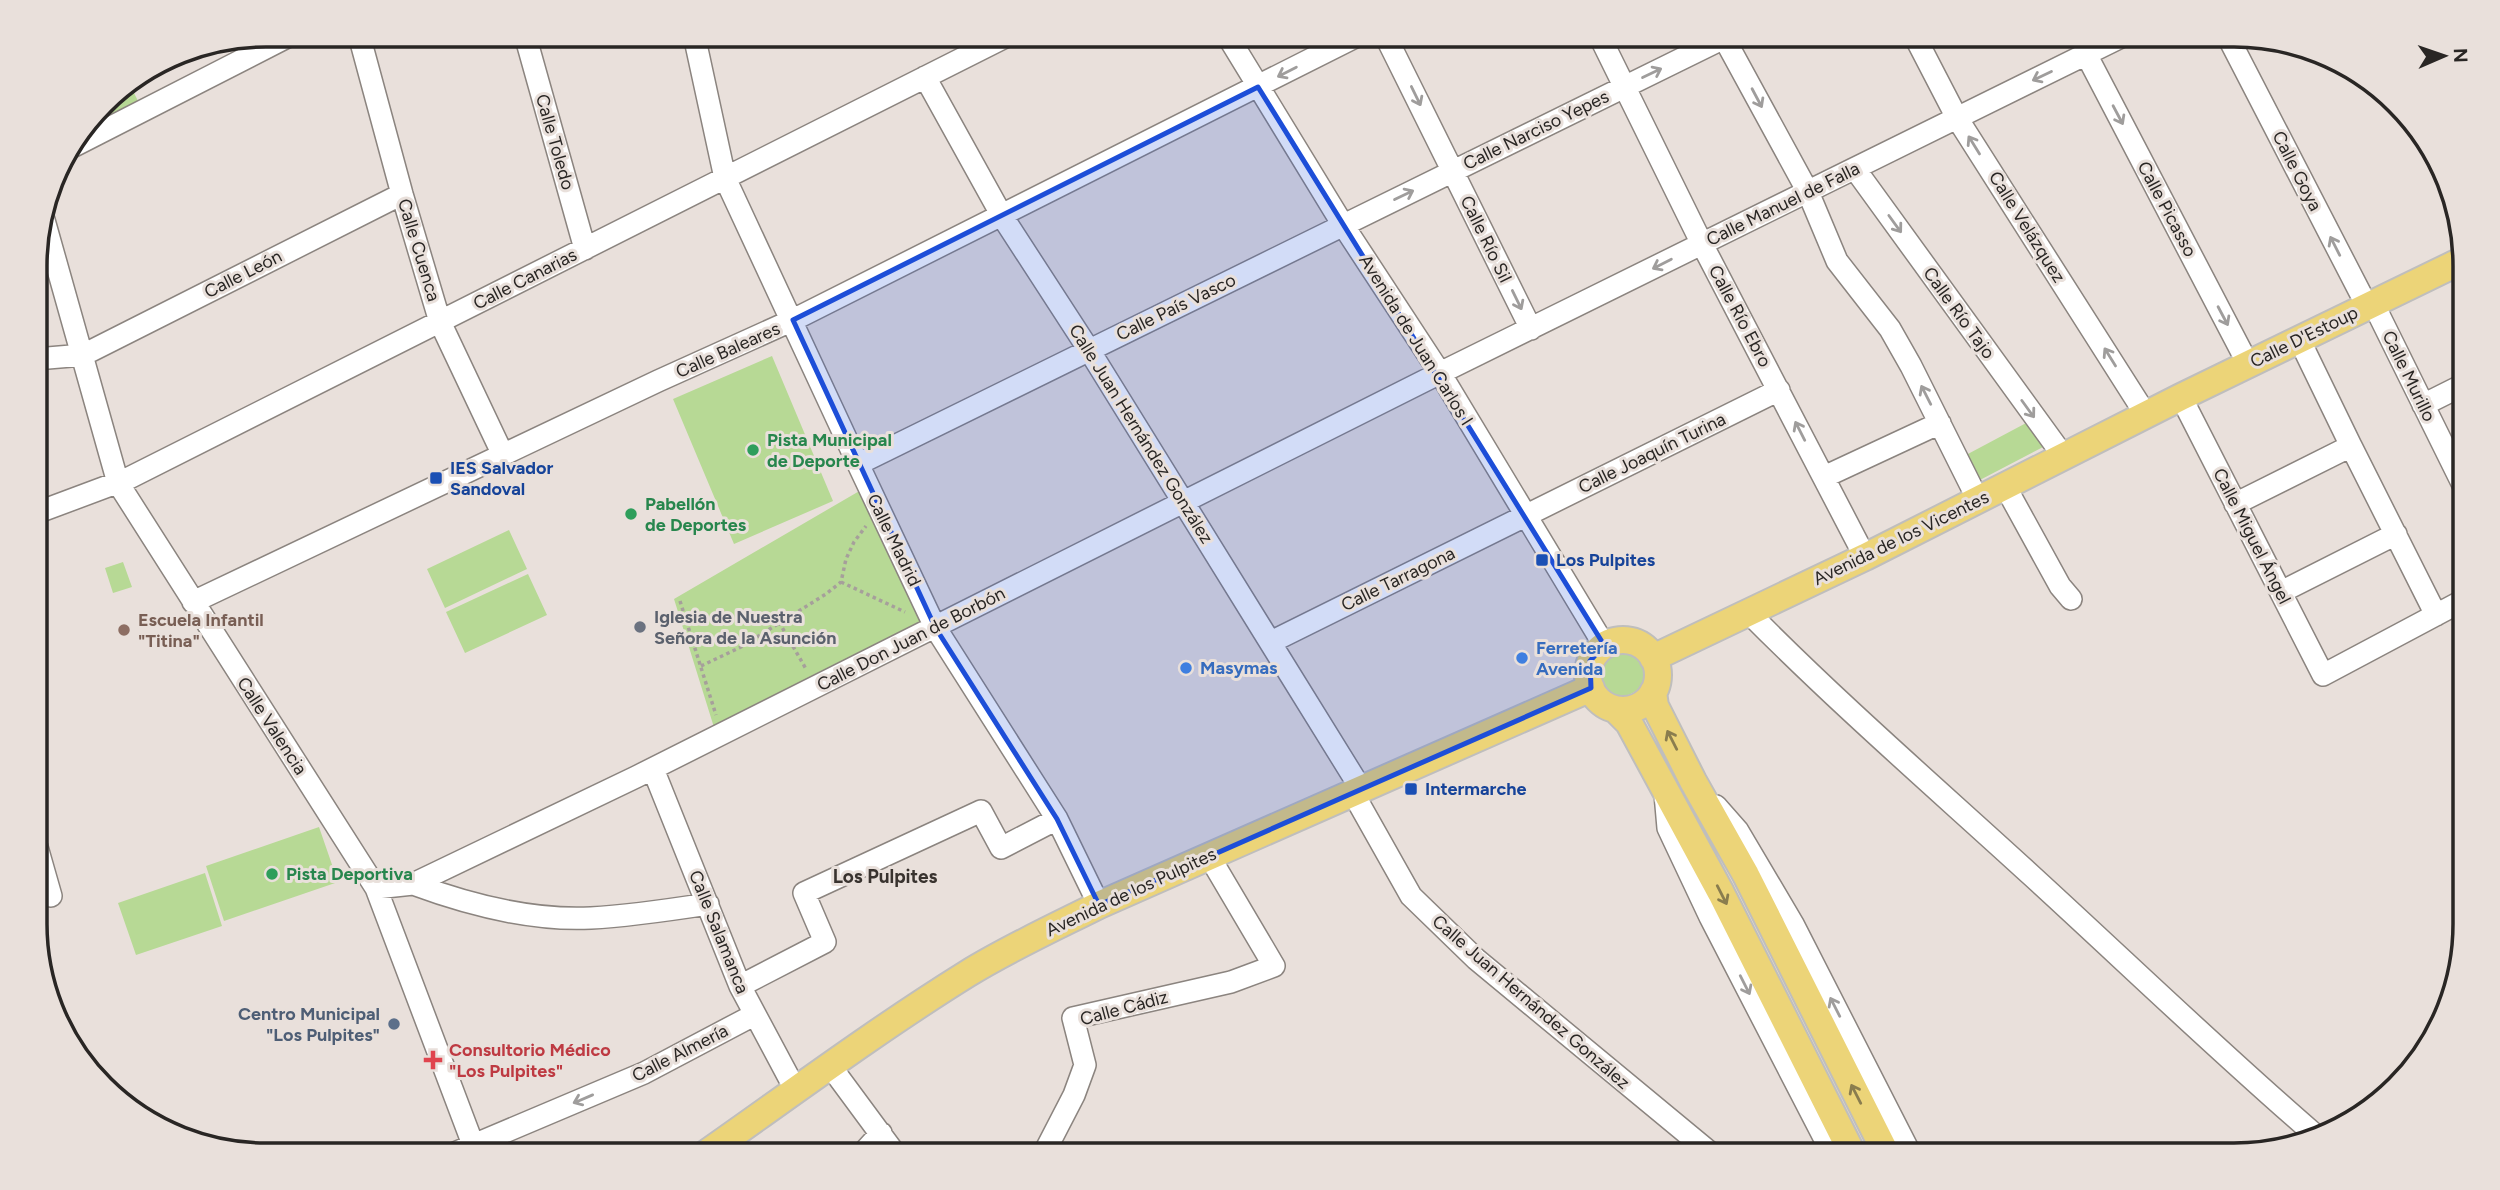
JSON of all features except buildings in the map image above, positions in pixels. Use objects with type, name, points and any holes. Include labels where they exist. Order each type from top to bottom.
[{"type":"main road","name":"Calle D'Estoup","points":[[2146,415],[2453,265]]},
{"type":"main road","name":"Avenida de los Vicentes","points":[[1653,657],[1865,557],[2146,415]]},
{"type":"main road","points":[[1847,1142],[1721,893],[1629,723],[1615,709],[1600,701],[1591,688],[1588,671],[1596,652],[1604,645],[1623,640],[1633,642],[1641,645],[1653,657],[1657,671],[1653,692],[1654,706],[1746,875],[1881,1142]]},
{"type":"main road","name":"Avenida de los Pulpites","points":[[722,1143],[969,973],[1027,941],[1099,905],[1591,688]]},
{"type":"main road","points":[[1615,709],[1634,708],[1648,699],[1653,692]]},
{"type":"street","points":[[91,137],[267,47]]},
{"type":"street","name":"Calle Cuenca","points":[[362,47],[440,322],[503,455]]},
{"type":"street","name":"Calle Toledo","points":[[528,47],[586,248]]},
{"type":"street","name":"Calle Madrid","points":[[697,47],[725,178],[858,464],[936,627],[1057,819],[1099,905]]},
{"type":"street","name":"Calle Canarias","points":[[48,509],[118,483],[985,47]]},
{"type":"street","name":"Avenida de Juan Carlos I","points":[[1234,47],[1343,225],[1440,373],[1604,645]]},
{"type":"street","name":"Calle Baleares","points":[[193,602],[793,320],[1336,47]]},
{"type":"street","name":"Calle Río Sil","points":[[1391,47],[1531,329]]},
{"type":"street","name":"Calle Río Ebro","points":[[1605,47],[1702,244],[1865,557]]},
{"type":"street","name":"Calle Narciso Yepes","points":[[1343,225],[1705,47]]},
{"type":"street","points":[[1733,47],[1808,192],[1836,261],[1890,328],[1978,500]]},
{"type":"street","name":"Calle Velázquez","points":[[1920,47],[1957,118],[2146,415]]},
{"type":"street","name":"Calle Manuel de Falla","points":[[1440,373],[2100,47]]},
{"type":"street","name":"Calle Goya","points":[[2233,47],[2370,305]]},
{"type":"street","name":"Calle Picasso","points":[[2086,54],[2248,364]]},
{"type":"street","name":"Calle Juan Hernández González","points":[[925,77],[1002,216],[1089,349],[1271,642],[1357,791],[1411,896],[1476,959],[1698,1142]]},
{"type":"street","name":"Calle Río Tajo","points":[[1855,169],[2064,457]]},
{"type":"street","name":"Calle León","points":[[83,355],[402,194]]},
{"type":"street","name":"Calle País Vasco","points":[[858,464],[1343,225]]},
{"type":"street","name":"Calle Valencia","points":[[49,239],[118,483],[376,888],[472,1143]]},
{"type":"street","name":"Calle Murillo","points":[[2370,305],[2453,465]]},
{"type":"street","points":[[2299,339],[2436,615],[2453,606]]},
{"type":"street","points":[[48,358],[83,355]]},
{"type":"street","name":"Calle Don Juan de Borbón","points":[[376,888],[413,884],[653,769],[1440,373]]},
{"type":"street","name":"Calle Joaquín Turina","points":[[1525,516],[1779,390]]},
{"type":"street","points":[[2423,405],[2453,390]]},
{"type":"street","name":"Calle Miguel Ángel","points":[[2181,397],[2323,675],[2436,615]]},
{"type":"street","points":[[1824,477],[1940,423]]},
{"type":"street","points":[[2235,504],[2351,446]]},
{"type":"street","points":[[2005,486],[2060,586],[2071,599]]},
{"type":"street","name":"Calle Tarragona","points":[[1271,642],[1525,516]]},
{"type":"street","points":[[2281,592],[2396,534]]},
{"type":"street","points":[[1749,613],[1821,686],[2309,1129]]},
{"type":"street","name":"Calle Salamanca","points":[[653,769],[740,986],[796,1091]]},
{"type":"street","points":[[1693,781],[1738,831],[1793,924],[1904,1142]]},
{"type":"street","points":[[1665,788],[1668,828],[1710,917],[1826,1142]]},
{"type":"street","points":[[740,986],[825,942],[804,893],[981,811],[1002,848],[1057,819]]},
{"type":"street","name":"Calle Cádiz","points":[[1049,1143],[1074,1095],[1085,1065],[1073,1018],[1231,982],[1274,966],[1209,856]]},
{"type":"street","points":[[47,882],[51,896]]},
{"type":"street","points":[[413,884],[449,898],[524,913],[589,918],[708,904]]},
{"type":"street","name":"Calle Almería","points":[[491,1143],[644,1073],[754,1015]]},
{"type":"street","points":[[831,1067],[888,1143]]},
{"type":"street","points":[[872,1143],[881,1132]]},
{"type":"path","points":[[701,666],[741,647],[827,594],[841,582],[853,542],[866,526],[882,514]]},
{"type":"path","points":[[841,582],[936,627]]},
{"type":"path","points":[[680,601],[722,734]]},
{"type":"path","points":[[779,622],[816,687]]},
{"type":"highlighted area","points":[[1258,87],[1604,645],[1590,661],[1591,688],[1099,905],[1057,819],[935,627],[793,320]]},
{"type":"green space","points":[[134,93],[143,111],[90,138],[102,122]]},
{"type":"green space","name":"Pista Municipal de Deporte","points":[[772,356],[833,501],[734,544],[673,399]]},
{"type":"green space","points":[[2028,422],[2045,446],[1978,481],[1966,455]]},
{"type":"green space","points":[[868,486],[935,627],[717,737],[674,599]]},
{"type":"green space","points":[[509,530],[527,569],[445,608],[427,569]]},
{"type":"green space","points":[[123,562],[132,587],[113,593],[105,568]]},
{"type":"green space","points":[[528,574],[547,615],[465,653],[446,612]]},
{"type":"green space","points":[[1622,652],[1638,658],[1644,674],[1638,690],[1622,696],[1606,690],[1600,674],[1606,658]]},
{"type":"green space","name":"Pista Deportiva","points":[[319,827],[338,882],[224,921],[206,866]]},
{"type":"green space","points":[[205,873],[222,926],[136,955],[118,903]]},
{"type":"place","name":"Pista Municipal de Deporte","points":[[753,450]]},
{"type":"place","name":"IES Salvador Sandoval","points":[[436,478]]},
{"type":"place","name":"Pabellón de Deportes","points":[[631,514]]},
{"type":"place","name":"Los Pulpites","points":[[1542,560]]},
{"type":"place","name":"Iglesia de Nuestra Señora de la Asunción","points":[[640,627]]},
{"type":"place","name":"Escuela Infantil \"Titina\"","points":[[124,630]]},
{"type":"place","name":"Ferretería Avenida","points":[[1522,658]]},
{"type":"place","name":"Masymas","points":[[1186,668]]},
{"type":"place","name":"Intermarche","points":[[1411,789]]},
{"type":"place","name":"Pista Deportiva","points":[[272,874]]},
{"type":"place","name":"Centro Municipal \"Los Pulpites\"","points":[[394,1024]]},
{"type":"place","name":"Consultorio Médico \"Los Pulpites\"","points":[[433,1060]]},
{"type":"district","name":"Los Pulpites","points":[[885,876]]}]
